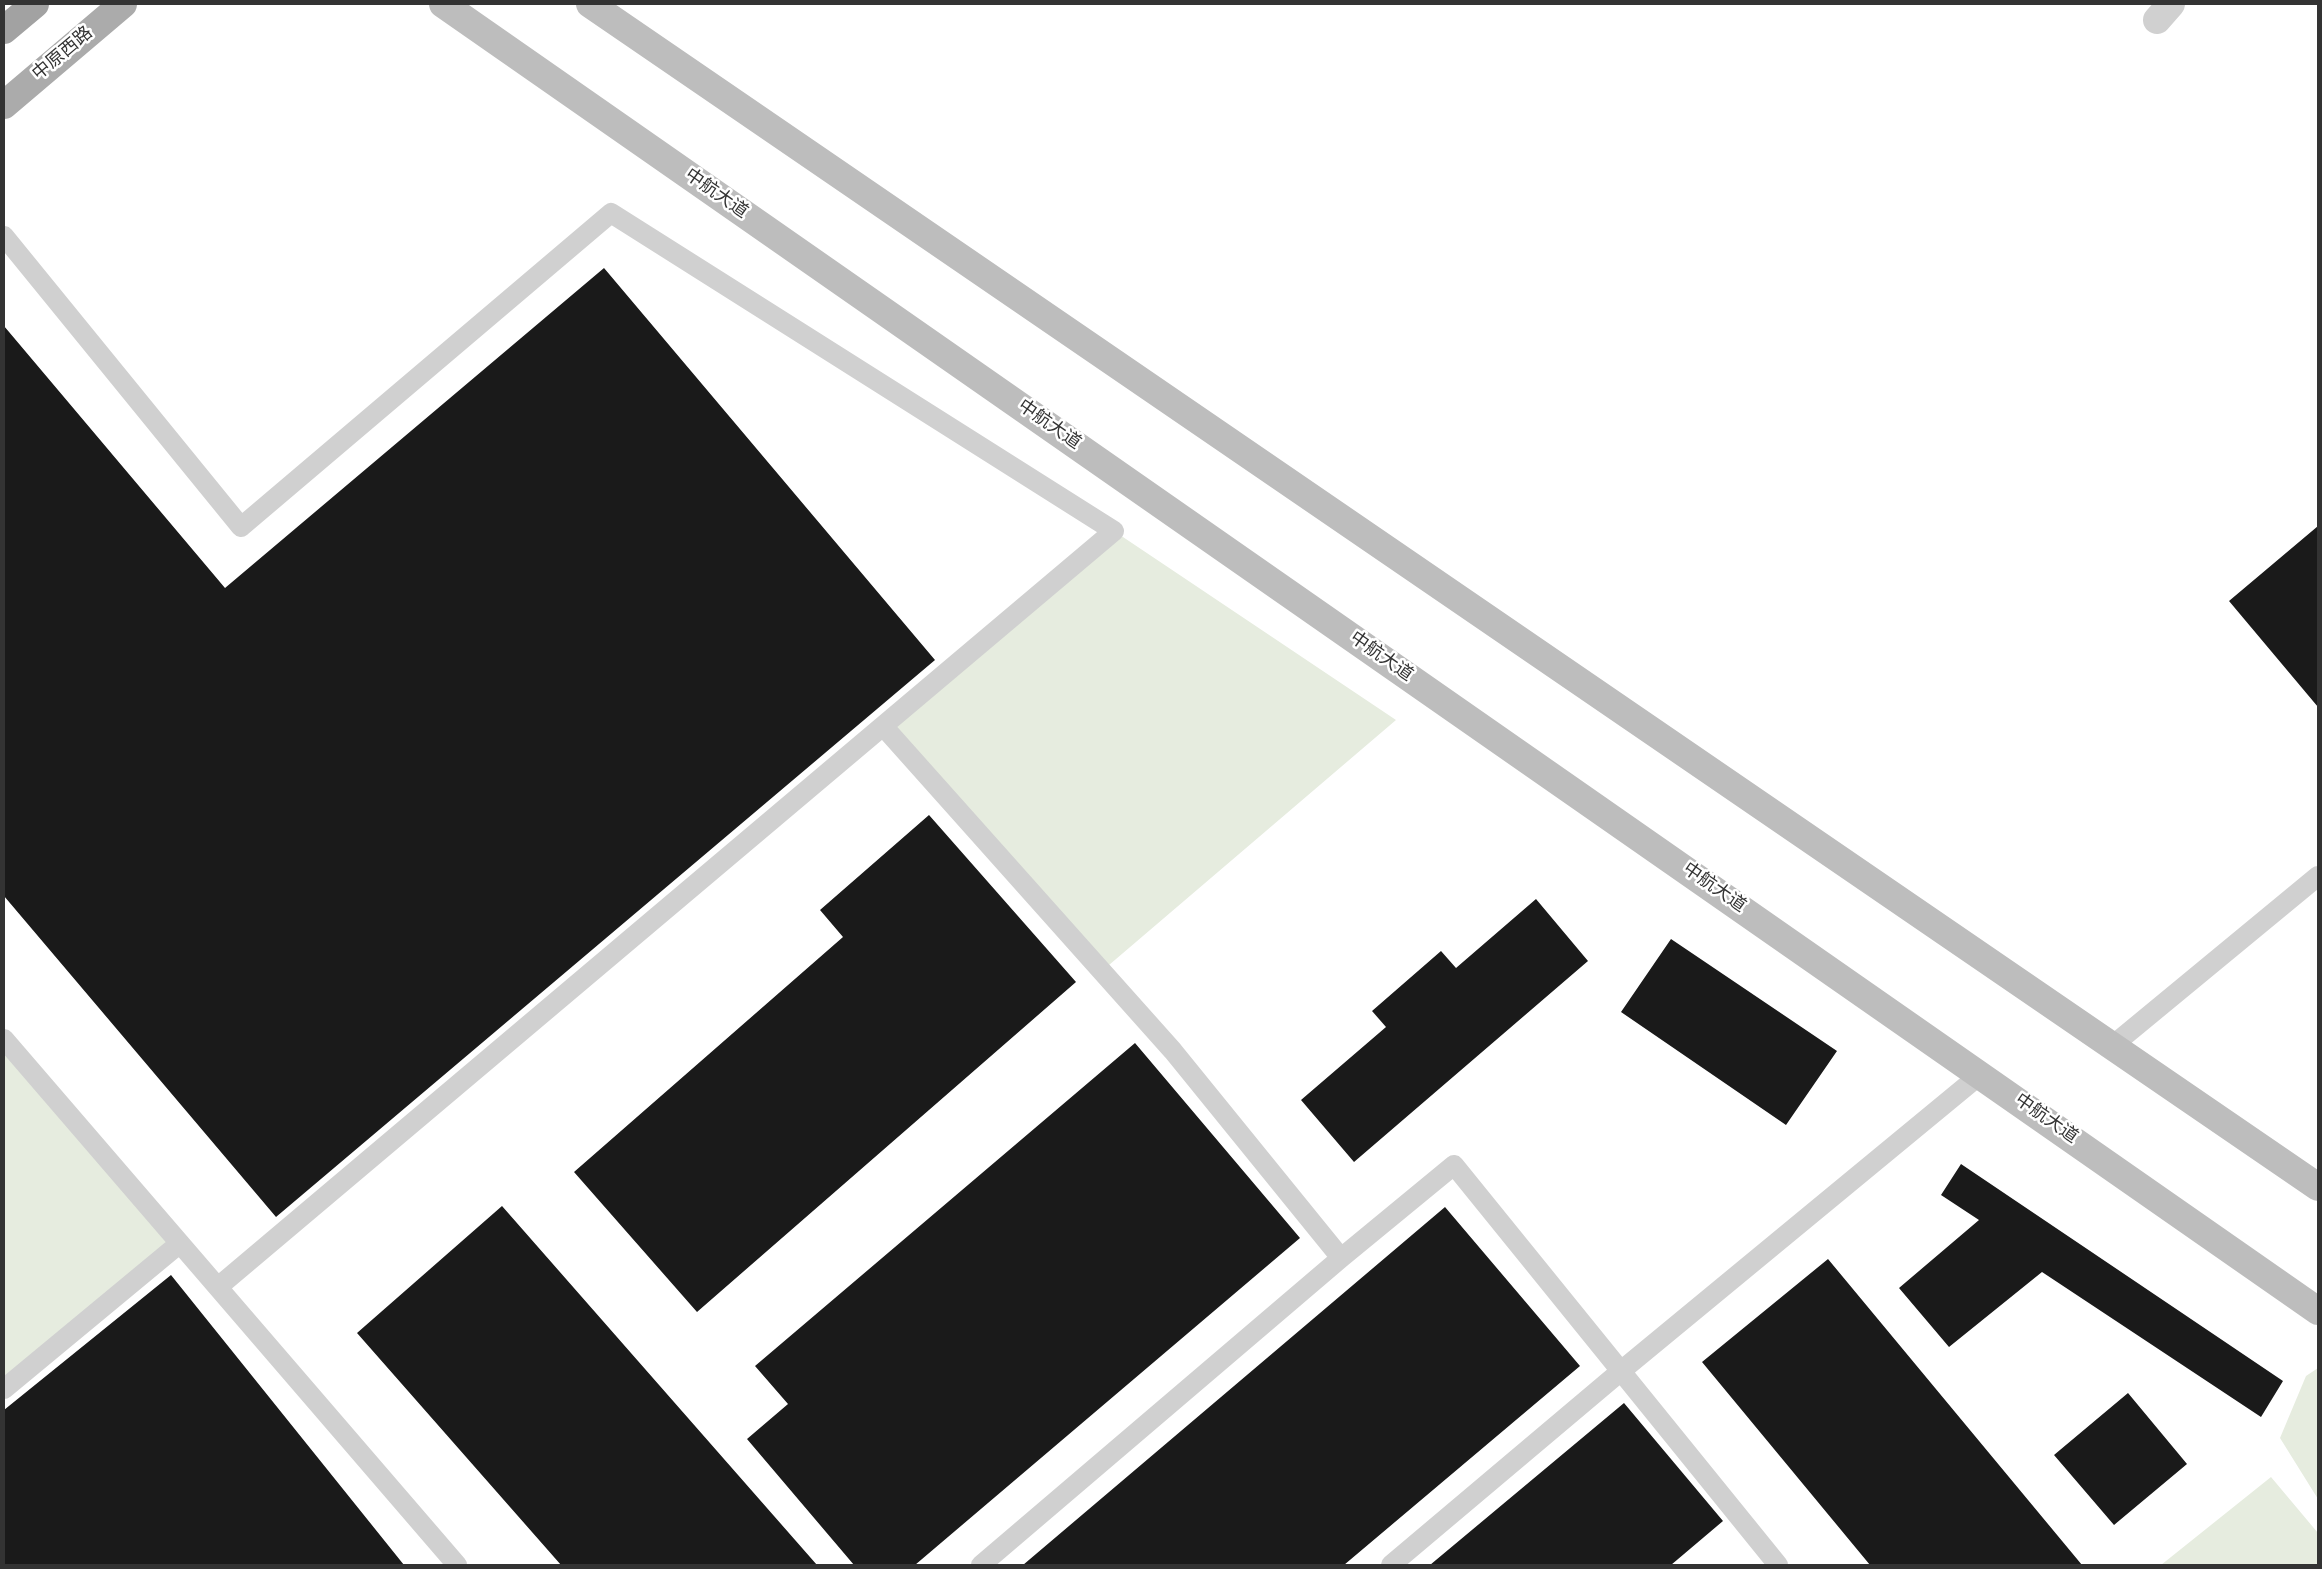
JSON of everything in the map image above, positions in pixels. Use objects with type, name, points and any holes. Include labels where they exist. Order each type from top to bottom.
[{"type":"highway","points":[[4,30],[35,4]]},
{"type":"main road","name":"中原西路","points":[[4,105],[123,4]]},
{"type":"main road","name":"中航大道","points":[[443,4],[2318,1310]]},
{"type":"main road","points":[[590,4],[2318,1187]]},
{"type":"lane","points":[[4,236],[241,527],[611,213],[1114,531],[218,1287]]},
{"type":"lane","points":[[883,726],[1173,1051],[1341,1258]]},
{"type":"lane","points":[[2112,1046],[2318,876]]},
{"type":"lane","points":[[4,1039],[457,1565]]},
{"type":"lane","points":[[1391,1565],[1621,1371],[1981,1074]]},
{"type":"lane","points":[[981,1565],[1341,1258],[1454,1165],[1778,1565]]},
{"type":"lane","points":[[4,1389],[179,1244]]},
{"type":"shaded area","points":[[1114,531],[1396,720],[1102,971],[883,726]]},
{"type":"shaded area","points":[[4,1039],[179,1244],[4,1389]]},
{"type":"shaded area","points":[[2318,1368],[2318,1499],[2280,1438],[2306,1376]]},
{"type":"shaded area","points":[[2271,1477],[2318,1533],[2318,1565],[2161,1565]]},
{"type":"building","points":[[604,268],[935,660],[276,1217],[4,896],[4,326],[225,588]]},
{"type":"building","points":[[2318,526],[2318,707],[2229,601]]},
{"type":"building","points":[[929,815],[1076,982],[697,1312],[574,1172],[843,937],[820,910]]},
{"type":"building","points":[[1536,899],[1588,961],[1354,1162],[1301,1100],[1386,1027],[1372,1011],[1441,951],[1456,968]]},
{"type":"building","points":[[1671,939],[1837,1051],[1786,1125],[1621,1012]]},
{"type":"building","points":[[1135,1043],[1300,1238],[915,1565],[854,1565],[747,1439],[788,1404],[755,1366]]},
{"type":"building","points":[[1961,1164],[2283,1381],[2261,1417],[2042,1272],[1949,1347],[1899,1288],[1979,1220],[1941,1195]]},
{"type":"building","points":[[502,1206],[817,1565],[561,1565],[357,1333]]},
{"type":"building","points":[[1445,1207],[1580,1366],[1344,1565],[1023,1565]]},
{"type":"building","points":[[1828,1259],[2082,1565],[1870,1565],[1702,1362]]},
{"type":"building","points":[[171,1275],[404,1565],[4,1565],[4,1410]]},
{"type":"building","points":[[2128,1393],[2187,1464],[2114,1525],[2054,1455]]},
{"type":"building","points":[[1624,1403],[1723,1521],[1671,1565],[1430,1565]]}]
